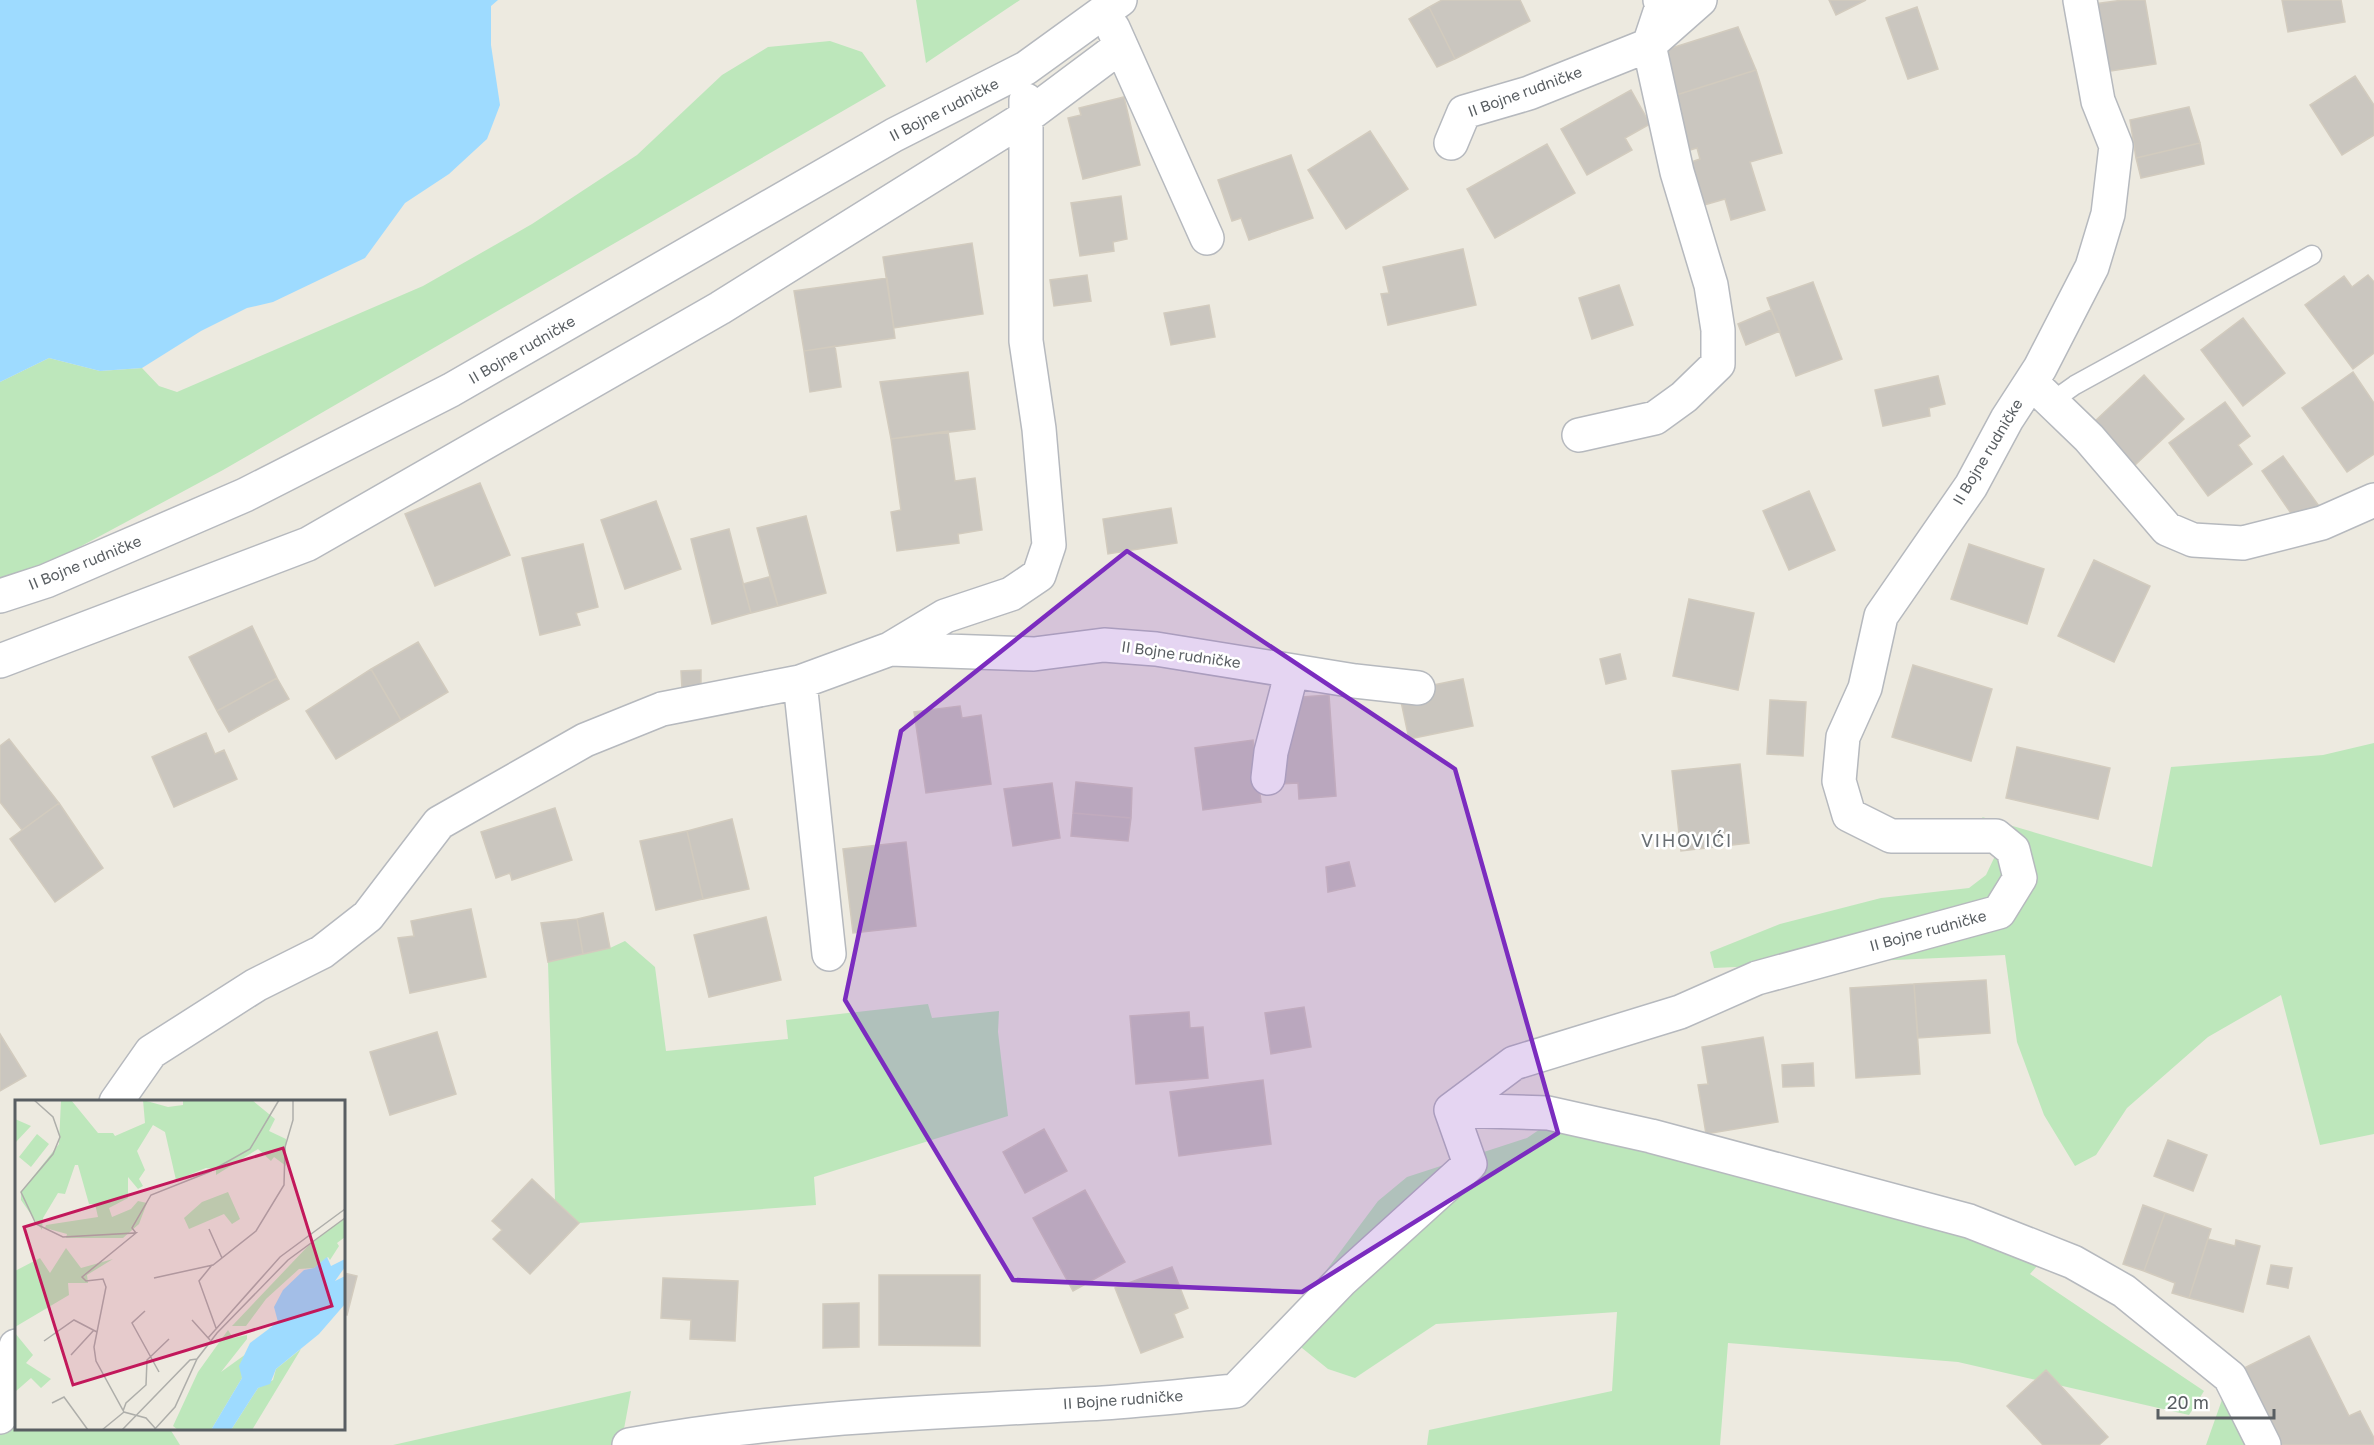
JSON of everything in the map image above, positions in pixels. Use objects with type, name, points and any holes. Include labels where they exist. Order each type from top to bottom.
[{"type":"street","points":[[1579,435],[1655,418],[1684,397],[1718,364],[1718,330],[1711,285],[1677,172],[1649,45],[1662,6],[1660,0]]},
{"type":"street","name":"II Bojne rudničke","points":[[1451,143],[1464,112],[1529,93],[1649,45],[1700,0]]},
{"type":"street","name":"II Bojne rudničke","points":[[629,1445],[687,1434],[819,1418],[1106,1402],[1234,1391],[1341,1281],[1470,1164],[1451,1110],[1514,1063],[1680,1012],[1758,978],[1999,912],[2020,878],[2013,850],[2005,843],[1996,836],[1891,836],[1850,815],[1839,782],[1844,736],[1865,688],[1881,616],[1971,486],[2007,419],[2041,392],[2092,267],[2108,214],[2116,146],[2098,101],[2080,0]]},
{"type":"street","name":"II Bojne rudničke","points":[[0,596],[46,581],[245,495],[451,390],[894,135],[1026,68],[1112,5],[1121,46],[1207,238]]},
{"type":"street","points":[[0,661],[309,544],[720,308],[1026,117],[1121,46]]},
{"type":"street","name":"II Bojne rudničke","points":[[117,1100],[151,1052],[256,985],[322,952],[368,916],[439,823],[585,740],[662,709],[800,682],[890,649],[945,616],[1011,594],[1039,574],[1049,545],[1038,429],[1026,341],[1026,68]]},
{"type":"street","points":[[2041,392],[2089,438],[2167,529],[2193,540],[2243,543],[2322,523],[2374,500]]},
{"type":"street","name":"II Bojne rudničke","points":[[890,649],[1034,654],[1104,645],[1156,649],[1418,688]]},
{"type":"street","points":[[1268,778],[1271,752],[1292,671]]},
{"type":"street","points":[[800,682],[829,954]]},
{"type":"street","points":[[1451,1110],[1548,1113],[1651,1136],[1969,1221],[2062,1258],[2124,1291],[2230,1377],[2264,1445]]},
{"type":"street","points":[[0,1417],[7,1396],[15,1352]]},
{"type":"lane","points":[[2041,392],[2075,385],[2313,255]]},
{"type":"highlighted area","points":[[1127,551],[1455,769],[1558,1133],[1302,1292],[1013,1280],[845,1000],[901,731]]},
{"type":"green space","points":[[916,0],[1020,0],[926,63]]},
{"type":"green space","points":[[830,41],[862,52],[886,86],[223,470],[46,565],[0,582],[0,382],[49,358],[100,371],[142,368],[159,386],[177,392],[423,286],[532,224],[637,155],[722,75],[768,47]]},
{"type":"green space","points":[[2374,743],[2374,1134],[2320,1145],[2281,995],[2208,1037],[2127,1108],[2096,1155],[2075,1166],[2044,1115],[2017,1042],[2005,955],[1714,968],[1710,952],[1780,924],[1881,898],[1969,888],[1986,875],[1995,856],[1996,836],[1982,817],[2152,867],[2171,767],[2323,755]]},
{"type":"green space","points":[[625,941],[655,967],[666,1051],[788,1039],[786,1020],[928,1004],[932,1018],[999,1011],[998,1032],[1008,1116],[814,1177],[816,1205],[579,1223],[555,1200],[548,962],[610,948]]},
{"type":"green space","points":[[1577,1104],[2052,1249],[2030,1274],[2204,1391],[2189,1415],[1958,1362],[1728,1343],[1720,1445],[1427,1445],[1429,1430],[1612,1391],[1617,1312],[1436,1324],[1355,1378],[1328,1369],[1281,1331],[1378,1201],[1407,1177],[1527,1138]]},
{"type":"green space","points":[[15,1350],[15,1430],[171,1430],[180,1445],[0,1445],[0,1417]]},
{"type":"green space","points":[[2230,1377],[2262,1445],[2206,1445]]},
{"type":"green space","points":[[631,1391],[621,1445],[393,1445]]},
{"type":"water","points":[[0,0],[498,0],[491,6],[491,45],[500,105],[487,139],[449,174],[405,203],[365,258],[273,302],[247,308],[201,331],[142,368],[100,371],[49,358],[0,382]]},
{"type":"building","points":[[1442,0],[1520,0],[1530,21],[1455,59],[1429,7]]},
{"type":"building","points":[[1829,0],[1866,0],[1836,15]]},
{"type":"building","points":[[2145,0],[2156,64],[2105,72],[2094,4]]},
{"type":"building","points":[[2282,0],[2341,0],[2345,22],[2288,32]]},
{"type":"building","points":[[1429,7],[1455,59],[1437,67],[1409,19]]},
{"type":"building","points":[[1917,7],[1938,69],[1908,79],[1886,18]]},
{"type":"building","points":[[1738,27],[1756,70],[1673,96],[1662,51]]},
{"type":"building","points":[[1756,70],[1782,153],[1750,162],[1765,210],[1731,220],[1725,199],[1704,205],[1691,162],[1700,159],[1697,148],[1690,150],[1673,96]]},
{"type":"building","points":[[2355,76],[2374,105],[2374,135],[2342,155],[2310,105]]},
{"type":"building","points":[[1631,90],[1650,124],[1625,138],[1632,150],[1587,175],[1561,129]]},
{"type":"building","points":[[1124,97],[1140,165],[1083,179],[1068,118],[1081,115],[1079,108]]},
{"type":"building","points":[[2189,107],[2200,143],[2136,158],[2130,120]]},
{"type":"building","points":[[1370,131],[1408,189],[1346,229],[1308,170]]},
{"type":"building","points":[[2200,143],[2204,164],[2141,178],[2136,158]]},
{"type":"building","points":[[1547,144],[1575,193],[1495,238],[1467,189]]},
{"type":"building","points":[[1291,155],[1313,218],[1249,240],[1241,218],[1232,221],[1218,180]]},
{"type":"building","points":[[1121,196],[1127,239],[1113,242],[1114,251],[1080,256],[1071,203]]},
{"type":"building","points":[[972,243],[983,314],[894,328],[883,257]]},
{"type":"building","points":[[1463,249],[1476,305],[1388,325],[1381,294],[1389,293],[1383,267]]},
{"type":"building","points":[[1087,275],[1091,301],[1054,306],[1050,280]]},
{"type":"building","points":[[2368,275],[2374,282],[2374,353],[2353,369],[2305,305],[2344,276],[2352,287]]},
{"type":"building","points":[[887,278],[895,338],[804,351],[794,291]]},
{"type":"building","points":[[1813,282],[1842,359],[1796,376],[1767,298]]},
{"type":"building","points":[[1619,285],[1633,325],[1592,339],[1579,298]]},
{"type":"building","points":[[1209,305],[1215,337],[1171,345],[1164,313]]},
{"type":"building","points":[[1771,310],[1780,331],[1746,345],[1738,324]]},
{"type":"building","points":[[2243,318],[2285,373],[2243,406],[2201,350]]},
{"type":"building","points":[[835,346],[841,387],[810,392],[804,351]]},
{"type":"building","points":[[968,372],[975,429],[891,439],[880,382]]},
{"type":"building","points":[[2353,372],[2374,403],[2374,454],[2347,472],[2302,408]]},
{"type":"building","points":[[2144,375],[2184,419],[2134,466],[2094,422]]},
{"type":"building","points":[[1938,376],[1945,404],[1929,408],[1930,416],[1883,426],[1875,390]]},
{"type":"building","points":[[2225,402],[2250,436],[2238,445],[2252,464],[2208,496],[2169,443]]},
{"type":"building","points":[[948,431],[955,481],[975,478],[982,530],[958,534],[959,543],[897,551],[891,512],[901,510],[891,439]]},
{"type":"building","points":[[2283,456],[2319,506],[2297,522],[2262,471]]},
{"type":"building","points":[[480,483],[510,555],[435,586],[405,514]]},
{"type":"building","points":[[1809,491],[1835,550],[1789,570],[1763,511]]},
{"type":"building","points":[[656,501],[681,569],[625,589],[601,520]]},
{"type":"building","points":[[1171,508],[1177,543],[1108,554],[1103,519]]},
{"type":"building","points":[[806,516],[826,593],[778,606],[757,528]]},
{"type":"building","points":[[729,529],[751,613],[712,624],[691,539]]},
{"type":"building","points":[[583,544],[598,607],[576,613],[580,625],[540,635],[522,558]]},
{"type":"building","points":[[1969,544],[2044,569],[2027,624],[1951,599]]},
{"type":"building","points":[[2094,560],[2150,586],[2114,662],[2058,636]]},
{"type":"building","points":[[769,577],[778,606],[751,613],[743,584]]},
{"type":"building","points":[[1689,599],[1754,613],[1738,690],[1673,676]]},
{"type":"building","points":[[252,626],[277,678],[217,711],[189,657]]},
{"type":"building","points":[[418,642],[448,692],[401,720],[371,669]]},
{"type":"building","points":[[1620,654],[1626,679],[1606,684],[1600,659]]},
{"type":"building","points":[[1913,665],[1992,689],[1971,761],[1892,737]]},
{"type":"building","points":[[371,669],[401,720],[336,759],[306,711]]},
{"type":"building","points":[[701,670],[701,688],[682,689],[681,671]]},
{"type":"building","points":[[277,678],[289,699],[229,732],[217,711]]},
{"type":"building","points":[[1463,679],[1473,726],[1409,739],[1399,692]]},
{"type":"building","points":[[1329,695],[1336,796],[1299,799],[1298,783],[1280,784],[1273,699]]},
{"type":"building","points":[[1770,700],[1806,702],[1803,756],[1767,754]]},
{"type":"building","points":[[960,706],[962,718],[981,715],[991,784],[926,793],[914,712]]},
{"type":"building","points":[[206,733],[215,754],[224,750],[237,779],[174,807],[152,757]]},
{"type":"building","points":[[9,739],[59,803],[22,830],[0,802],[0,746]]},
{"type":"building","points":[[1253,740],[1261,802],[1203,810],[1195,748]]},
{"type":"building","points":[[2017,747],[2110,768],[2098,819],[2006,798]]},
{"type":"building","points":[[1740,764],[1749,843],[1681,851],[1672,771]]},
{"type":"building","points":[[1076,782],[1132,788],[1131,818],[1073,813]]},
{"type":"building","points":[[1052,783],[1060,838],[1013,846],[1004,789]]},
{"type":"building","points":[[59,803],[103,868],[55,902],[10,839]]},
{"type":"building","points":[[555,808],[572,860],[512,880],[510,873],[496,878],[481,832]]},
{"type":"building","points":[[1073,813],[1131,818],[1128,841],[1071,836]]},
{"type":"building","points":[[732,819],[749,889],[703,899],[687,831]]},
{"type":"building","points":[[687,831],[703,899],[656,910],[640,841]]},
{"type":"building","points":[[906,842],[916,926],[853,933],[843,849]]},
{"type":"building","points":[[1349,862],[1355,886],[1328,892],[1326,867]]},
{"type":"building","points":[[471,909],[486,977],[410,993],[398,938],[414,936],[411,921]]},
{"type":"building","points":[[603,913],[610,948],[583,954],[577,919]]},
{"type":"building","points":[[766,917],[781,980],[709,997],[694,935]]},
{"type":"building","points":[[577,919],[583,954],[548,962],[541,923]]},
{"type":"building","points":[[1986,980],[1990,1033],[1918,1038],[1914,984]]},
{"type":"building","points":[[1914,984],[1920,1074],[1856,1078],[1850,988]]},
{"type":"building","points":[[1304,1007],[1311,1047],[1271,1054],[1265,1013]]},
{"type":"building","points":[[1189,1012],[1190,1028],[1203,1027],[1208,1078],[1136,1084],[1130,1016]]},
{"type":"building","points":[[437,1032],[456,1094],[390,1115],[370,1052]]},
{"type":"building","points":[[0,1034],[26,1076],[0,1091]]},
{"type":"building","points":[[1763,1037],[1778,1122],[1706,1134],[1698,1085],[1708,1084],[1702,1047]]},
{"type":"building","points":[[1813,1063],[1814,1086],[1783,1087],[1782,1065]]},
{"type":"building","points":[[1263,1080],[1271,1144],[1179,1156],[1170,1092]]},
{"type":"building","points":[[1044,1129],[1067,1171],[1025,1193],[1003,1152]]},
{"type":"building","points":[[2168,1140],[2207,1155],[2193,1191],[2154,1176]]},
{"type":"building","points":[[532,1179],[579,1223],[530,1274],[493,1239],[502,1230],[492,1221]]},
{"type":"building","points":[[1085,1190],[1125,1262],[1073,1291],[1033,1218]]},
{"type":"building","points":[[2143,1205],[2165,1213],[2144,1271],[2123,1264]]},
{"type":"building","points":[[2165,1213],[2211,1229],[2189,1298],[2172,1293],[2175,1283],[2144,1271]]},
{"type":"building","points":[[2208,1239],[2235,1246],[2236,1240],[2260,1246],[2243,1312],[2189,1298]]},
{"type":"building","points":[[2271,1265],[2292,1268],[2288,1288],[2267,1284]]},
{"type":"building","points":[[1172,1267],[1188,1308],[1174,1314],[1183,1337],[1141,1353],[1115,1288]]},
{"type":"building","points":[[345,1273],[357,1276],[347,1315],[345,1314]]},
{"type":"building","points":[[879,1275],[980,1275],[980,1346],[879,1345]]},
{"type":"building","points":[[663,1278],[738,1281],[735,1341],[690,1339],[691,1320],[661,1318]]},
{"type":"building","points":[[859,1303],[859,1347],[823,1348],[823,1304]]},
{"type":"building","points":[[2309,1336],[2349,1416],[2360,1411],[2374,1438],[2374,1445],[2278,1445],[2240,1370]]},
{"type":"building","points":[[2046,1370],[2108,1437],[2099,1445],[2043,1445],[2007,1406]]},
{"type":"district","name":"VIHOVIĆI","points":[[1687,841]]}]
